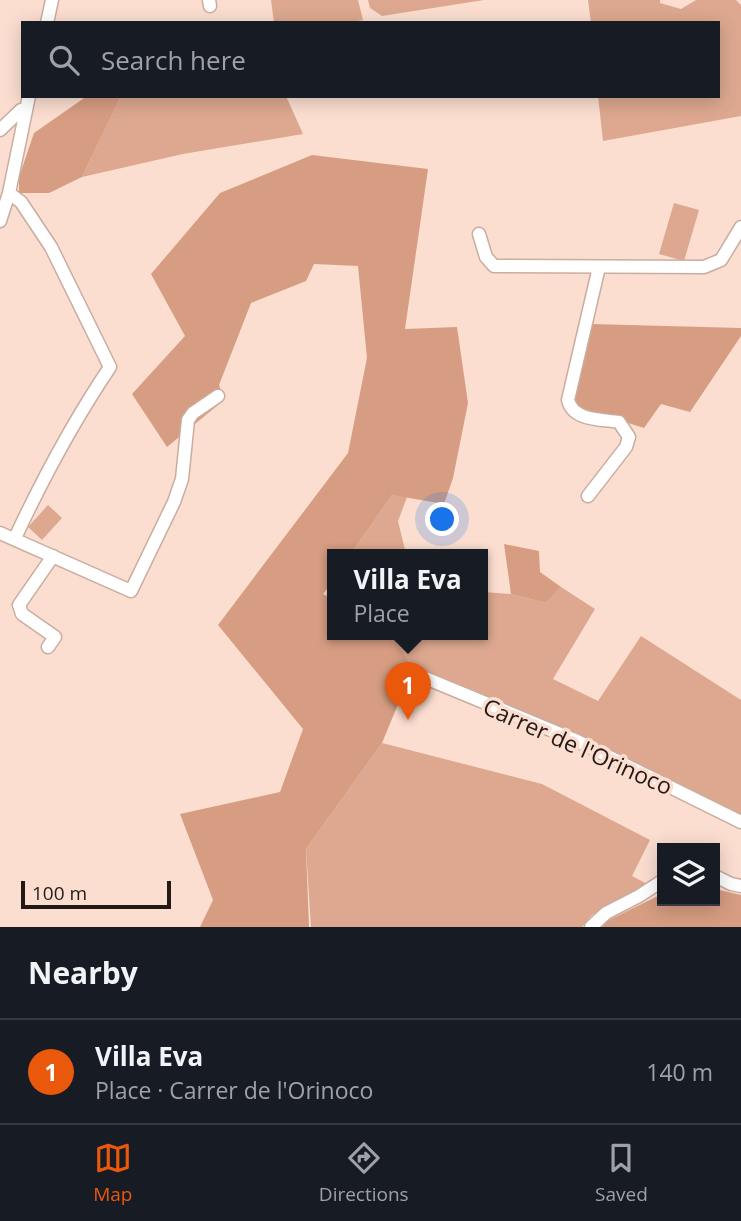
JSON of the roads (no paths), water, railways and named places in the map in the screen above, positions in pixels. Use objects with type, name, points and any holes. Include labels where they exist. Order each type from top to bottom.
[{"type":"street","points":[[47,21],[52,0]]},
{"type":"street","points":[[1,218],[9,193],[29,98]]},
{"type":"street","points":[[0,130],[21,110],[26,111]]},
{"type":"street","points":[[9,193],[21,202],[51,247],[110,367],[54,457],[15,538]]},
{"type":"street","points":[[479,234],[486,257],[494,266],[704,267],[722,260],[741,227]]},
{"type":"street","points":[[588,495],[626,447],[629,437],[619,422],[577,415],[568,400],[599,267]]},
{"type":"street","points":[[0,533],[131,591],[174,502],[182,479],[188,420],[193,413],[218,396]]},
{"type":"street","points":[[48,647],[55,637],[22,614],[19,605],[53,556]]},
{"type":"street","name":"Carrer de l'Orinoco","points":[[413,673],[575,740],[741,822]]},
{"type":"street","points":[[720,878],[741,886]]},
{"type":"street","points":[[590,927],[606,913],[639,897],[657,884]]},
{"type":"place","name":"Villa Eva","points":[[408,720]]}]
